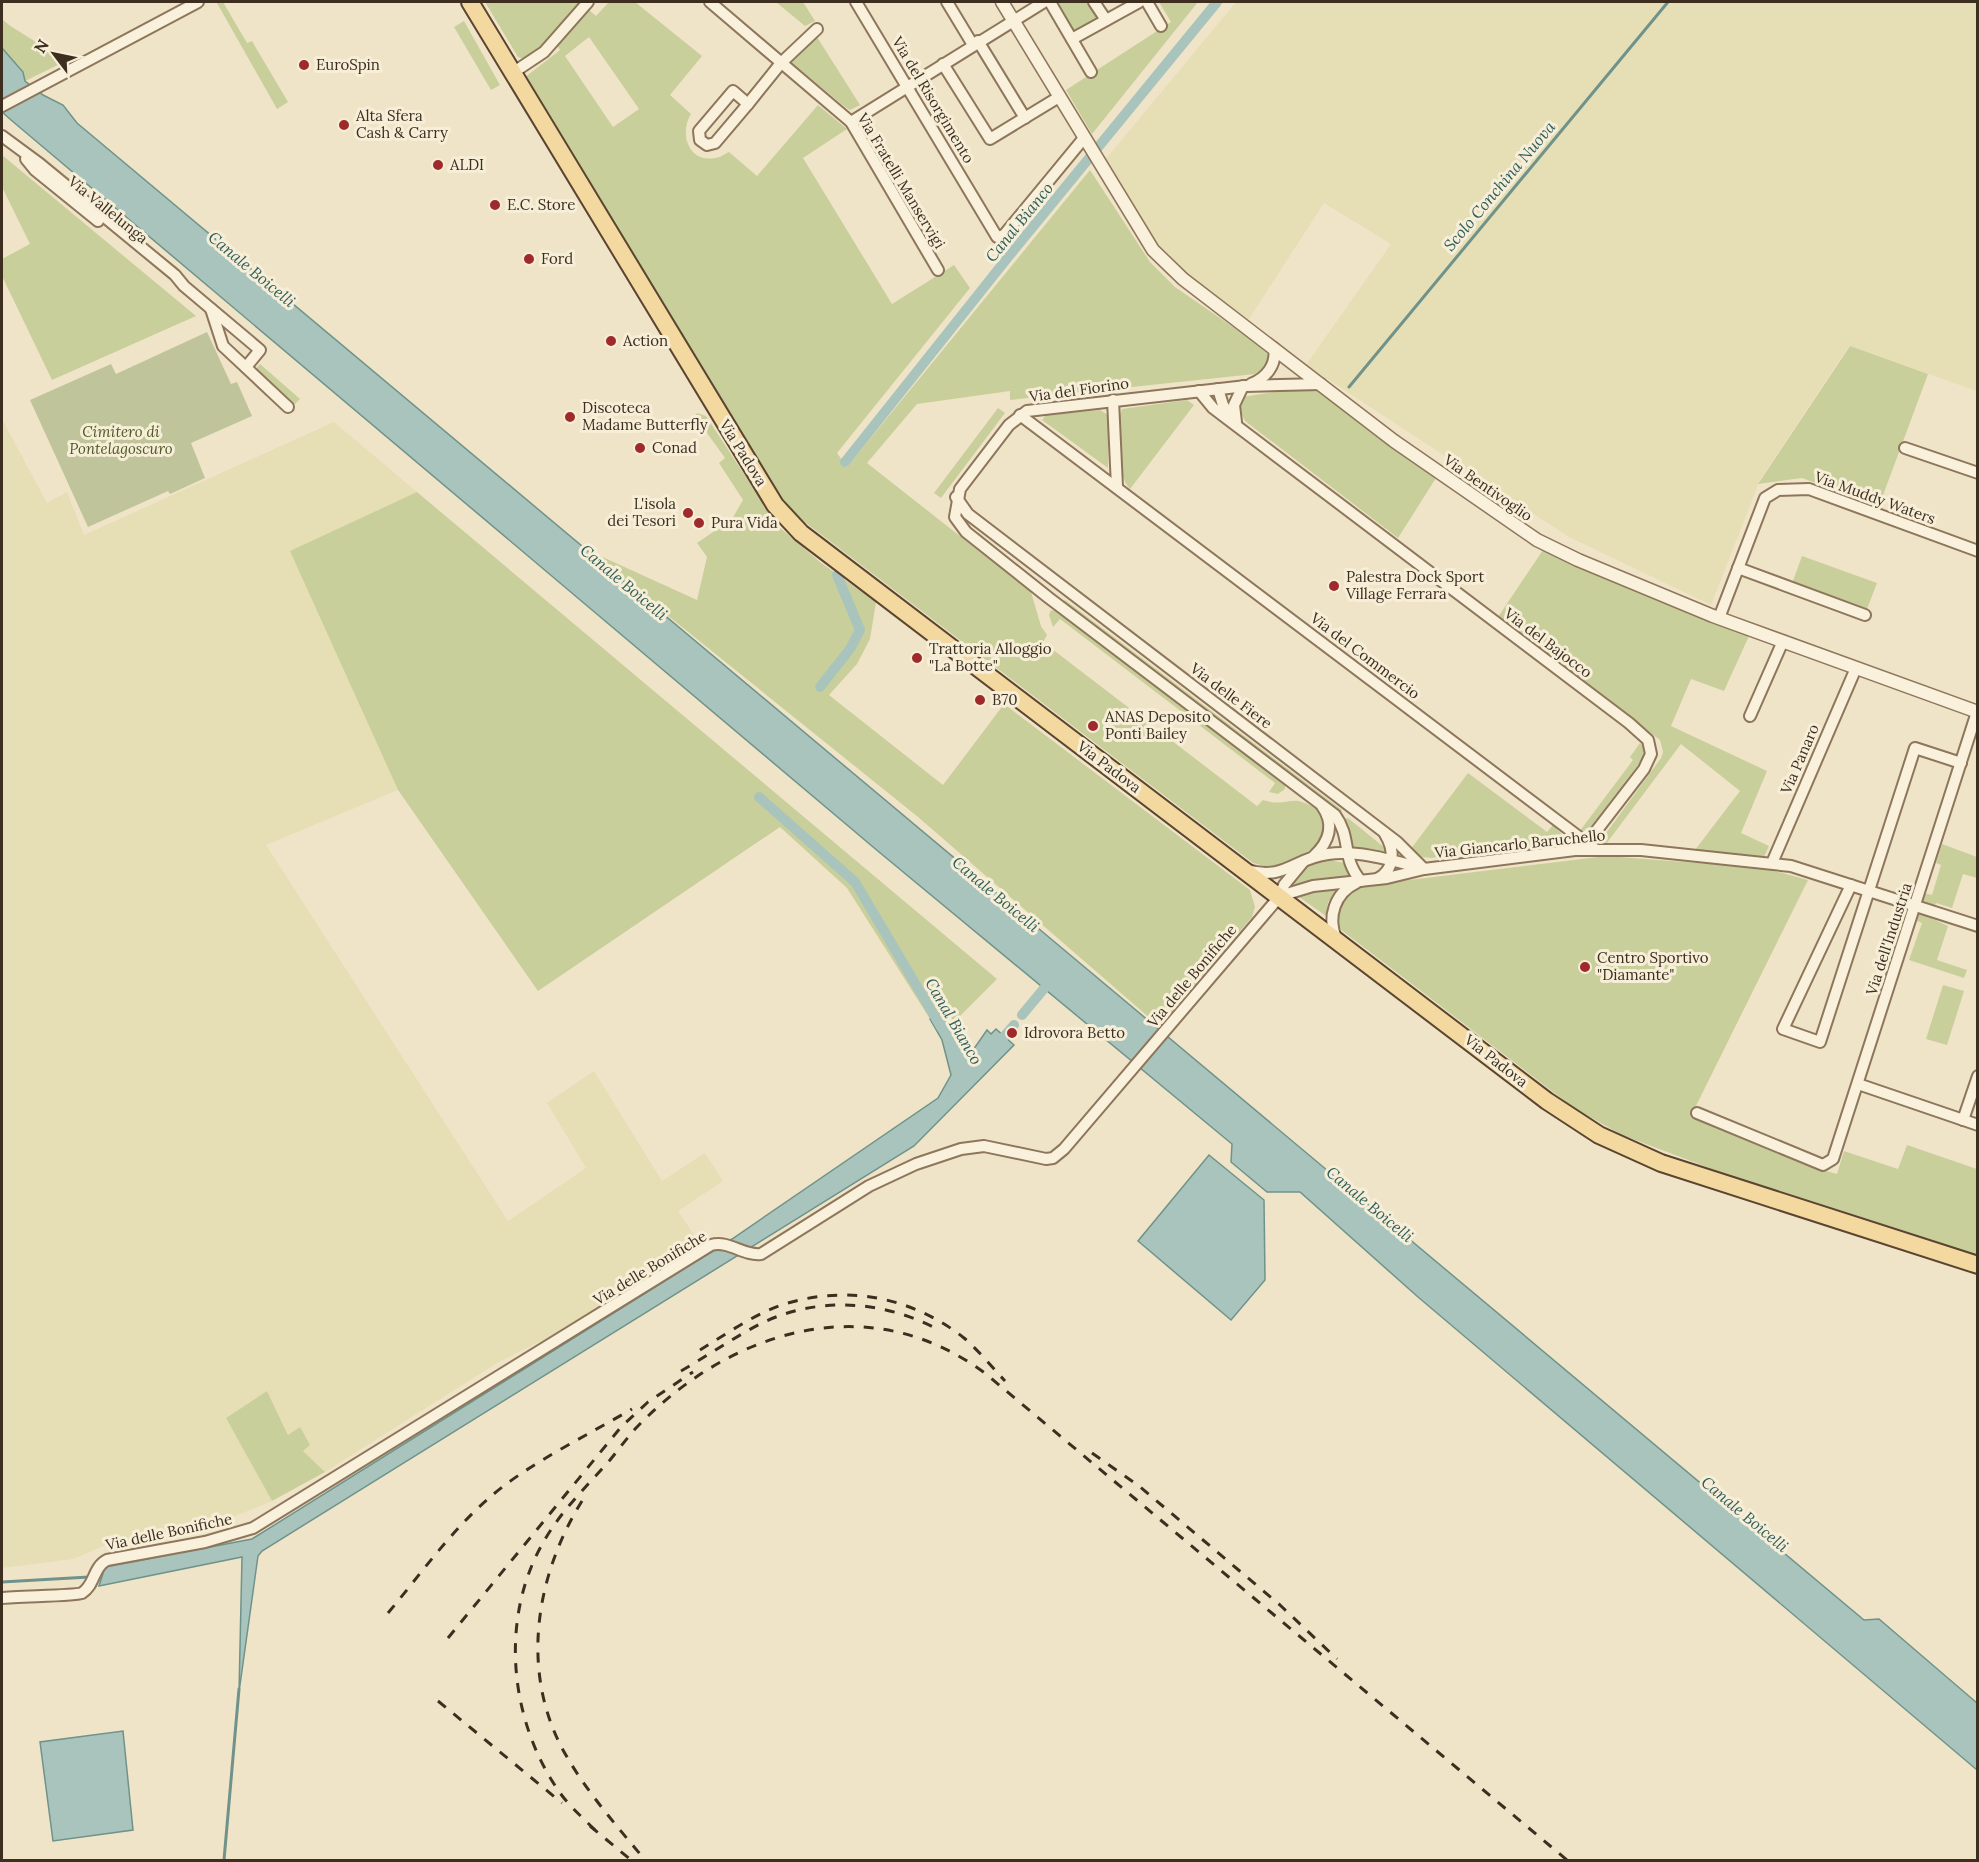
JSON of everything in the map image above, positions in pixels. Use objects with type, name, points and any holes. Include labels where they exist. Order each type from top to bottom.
[{"type":"main road","name":"Via Padova","points":[[470,2],[775,505],[788,521],[815,544],[1559,1110],[1612,1142],[1661,1163],[1977,1265]]},
{"type":"street","points":[[2,106],[198,2]]},
{"type":"street","points":[[514,72],[544,52],[588,2]]},
{"type":"street","name":"Via Fratelli Manservigi","points":[[710,2],[850,122],[938,270]]},
{"type":"street","name":"Via del Risorgimento","points":[[856,2],[997,237],[1000,238],[1085,140]]},
{"type":"street","points":[[947,2],[1025,118]]},
{"type":"street","name":"Via Bentivoglio","points":[[1002,2],[1139,229],[1163,261],[1402,446],[1537,540],[1578,560],[1719,618],[1977,712]]},
{"type":"street","points":[[850,122],[1044,2]]},
{"type":"street","points":[[1050,2],[1091,72]]},
{"type":"street","points":[[1094,2],[1106,20]]},
{"type":"street","points":[[1072,39],[1139,2]]},
{"type":"street","points":[[1147,2],[1161,26]]},
{"type":"street","points":[[748,104],[733,91],[701,128],[700,140],[707,145],[715,143],[748,104],[781,63],[817,29]]},
{"type":"street","points":[[943,64],[990,139],[1059,97]]},
{"type":"street","name":"Via Vallelunga","points":[[2,136],[175,275],[184,286],[261,350],[246,367]]},
{"type":"street","points":[[211,309],[223,346],[288,407]]},
{"type":"street","points":[[1271,368],[1275,357],[1274,348]]},
{"type":"street","name":"Via del Fiorino","points":[[1245,386],[1258,381],[1281,362],[1293,363]]},
{"type":"street","points":[[1282,384],[1290,376],[1293,363]]},
{"type":"street","name":"Via del Fiorino","points":[[956,497],[964,483],[1020,415],[1040,408],[1245,386],[1321,384]]},
{"type":"street","points":[[1236,422],[1234,405],[1245,386]]},
{"type":"street","name":"Via del Bajocco","points":[[1218,389],[1226,411],[1245,430]]},
{"type":"street","name":"Via del Bajocco","points":[[1199,391],[1208,404],[1245,430],[1648,741],[1651,754],[1644,769],[1591,846]]},
{"type":"street","points":[[1113,400],[1116,487]]},
{"type":"street","name":"Via del Commercio","points":[[1020,415],[1591,846]]},
{"type":"street","points":[[1905,448],[1977,473]]},
{"type":"street","name":"Via Muddy Waters","points":[[1719,618],[1767,495],[1778,490],[1809,489],[1977,551]]},
{"type":"street","points":[[956,497],[955,517],[959,526],[1048,598],[1335,815],[1343,825],[1348,862],[1362,881],[1348,887],[1334,906],[1331,923],[1336,939]]},
{"type":"street","name":"Via delle Fiere","points":[[956,497],[964,511],[1384,831],[1424,869]]},
{"type":"street","points":[[1738,568],[1865,615]]},
{"type":"street","points":[[1048,598],[1059,584]]},
{"type":"street","points":[[1750,716],[1783,641]]},
{"type":"street","name":"Via Panaro","points":[[1772,863],[1856,668]]},
{"type":"street","name":"Via dell'Industria","points":[[1697,1113],[1819,1164],[1826,1165],[1833,1159],[1977,712]]},
{"type":"street","points":[[1851,885],[1783,1029],[1820,1042],[1915,748],[1961,763]]},
{"type":"street","points":[[1244,869],[1275,873],[1308,859],[1323,847],[1329,835],[1328,813],[1320,804]]},
{"type":"street","points":[[1375,880],[1384,875],[1392,861],[1392,846],[1384,831]]},
{"type":"street","name":"Via Giancarlo Baruchello","points":[[1280,896],[1299,889],[1375,880],[1424,869],[1591,846],[1772,863],[1808,870],[1977,926]]},
{"type":"street","points":[[1308,859],[1348,854],[1424,869]]},
{"type":"street","name":"Via delle Bonifiche","points":[[2,1598],[76,1595],[89,1586],[99,1564],[118,1557],[205,1542],[253,1528],[718,1243],[755,1254],[768,1251],[869,1186],[916,1164],[961,1149],[984,1146],[1046,1159],[1053,1158],[1064,1149],[1125,1078],[1280,896],[1284,885],[1308,859]]},
{"type":"street","points":[[1963,1120],[1977,1076]]},
{"type":"street","points":[[1858,1084],[1977,1125]]},
{"type":"shaded area","points":[[1236,2],[1977,2],[1977,391],[1849,346],[1760,480],[1711,605],[1569,537],[1306,365],[1391,244],[1324,203],[1247,322],[1189,276],[1149,234],[1105,160]]},
{"type":"shaded area","points":[[2,419],[47,503],[67,492],[84,535],[334,422],[417,492],[291,551],[398,790],[266,845],[508,1221],[586,1168],[547,1103],[594,1071],[662,1181],[705,1153],[723,1181],[678,1211],[704,1250],[569,1327],[497,1363],[325,1472],[303,1451],[300,1427],[289,1436],[267,1391],[226,1418],[272,1501],[214,1525],[118,1540],[73,1559],[2,1568]]},
{"type":"green space","points":[[223,2],[247,43],[252,41],[288,102],[277,109],[217,3]]},
{"type":"green space","points":[[485,2],[585,2],[550,42],[524,59],[518,57]]},
{"type":"green space","points":[[609,2],[635,2],[702,56],[670,95],[691,114],[687,122],[686,138],[692,151],[698,156],[717,158],[729,152],[757,176],[818,105],[847,129],[803,158],[892,304],[954,265],[970,288],[837,453],[847,467],[1090,170],[1150,262],[1175,287],[1265,349],[1268,360],[1255,374],[1010,400],[1010,391],[917,404],[867,463],[1031,592],[1041,626],[1047,635],[1043,642],[1257,806],[1263,800],[1280,803],[1296,801],[1303,802],[1320,812],[1324,832],[1316,847],[1282,865],[1265,866],[1253,863],[777,501],[524,78],[560,50],[557,45],[589,10],[596,16]],"holes":[[[589,37],[639,109],[613,127],[565,56]]]},
{"type":"green space","points":[[776,2],[803,2],[815,21],[805,26]]},
{"type":"green space","points":[[1090,2],[1100,19],[1073,35],[1054,3]]},
{"type":"green space","points":[[1159,2],[1198,2],[1092,134],[1066,90],[1171,22]]},
{"type":"green space","points":[[2,19],[66,61],[25,81],[23,72],[2,48]]},
{"type":"green space","points":[[464,21],[500,85],[491,90],[454,27]]},
{"type":"green space","points":[[817,37],[860,105],[850,110],[845,107],[791,62],[807,42]]},
{"type":"green space","points":[[2,155],[196,316],[52,380],[2,276],[2,259],[30,244],[2,187]]},
{"type":"green space","name":"Cimitero di Pontelagoscuro","points":[[207,332],[231,384],[237,382],[252,416],[191,443],[205,478],[170,494],[168,491],[88,527],[30,400],[111,364],[116,374]]},
{"type":"green space","points":[[1850,346],[1928,374],[1879,506],[1802,478],[1758,484]]},
{"type":"green space","points":[[260,364],[300,399],[294,405],[255,370]]},
{"type":"green space","points":[[1311,386],[1436,478],[1398,538],[1245,421],[1239,409],[1242,397]]},
{"type":"green space","points":[[1187,400],[1194,405],[1130,489],[1122,474],[1120,454],[1122,409]]},
{"type":"green space","points":[[998,408],[1005,413],[941,498],[934,493]]},
{"type":"green space","points":[[1100,410],[1108,415],[1108,468],[1042,420],[1046,415]]},
{"type":"green space","points":[[697,413],[706,416],[778,526],[820,562],[876,602],[870,639],[857,664],[829,695],[943,785],[1004,704],[1250,890],[1255,907],[1252,917],[1159,1026],[918,817],[585,549],[697,600],[707,557],[697,543],[732,519],[743,500],[719,463],[725,458],[699,422],[693,426],[690,423]]},
{"type":"green space","points":[[417,492],[997,979],[954,1022],[946,1009],[930,1019],[847,888],[780,827],[538,991],[398,790],[290,551]]},
{"type":"green space","points":[[1543,550],[1749,636],[1724,691],[1691,679],[1671,726],[1767,771],[1741,833],[1769,846],[1764,857],[1695,850],[1740,791],[1681,744],[1606,844],[1602,844],[1601,840],[1661,758],[1663,752],[1660,740],[1498,617]]},
{"type":"green space","points":[[1802,556],[1877,583],[1867,609],[1793,581]]},
{"type":"green space","points":[[1065,600],[1342,810],[1340,814],[1063,602]]},
{"type":"green space","points":[[1051,610],[1061,613],[1278,778],[1285,784],[1285,789],[1278,794],[1269,792],[1275,783],[1060,619],[1053,627],[1049,615]]},
{"type":"green space","points":[[1640,743],[1644,747],[1644,757],[1589,829],[1579,832],[1633,760],[1630,757]]},
{"type":"green space","points":[[1468,773],[1547,832],[1553,825],[1566,838],[1562,842],[1431,858],[1422,857],[1410,850]]},
{"type":"green space","points":[[1348,818],[1385,848],[1386,853],[1350,850],[1345,819]]},
{"type":"green space","points":[[1942,844],[1977,857],[1977,878],[1963,874],[1952,908],[1936,903],[1934,907],[1921,903],[1924,893],[1932,895],[1941,865],[1936,863]]},
{"type":"green space","points":[[1606,856],[1764,868],[1808,880],[1691,1116],[1815,1168],[1837,1174],[1844,1151],[1898,1169],[1907,1145],[1977,1169],[1977,1255],[1720,1172],[1622,1135],[1574,1108],[1336,926],[1341,902],[1360,886]]},
{"type":"green space","points":[[1330,860],[1344,863],[1353,877],[1294,884],[1302,868],[1312,863]]},
{"type":"green space","points":[[1342,885],[1328,902],[1326,916],[1296,895]]},
{"type":"green space","points":[[1918,912],[1948,926],[1937,960],[1967,970],[1964,978],[1909,960],[1922,923],[1915,920]]},
{"type":"green space","points":[[1943,985],[1964,991],[1947,1045],[1926,1039]]},
{"type":"green space","points":[[267,1391],[288,1435],[300,1427],[310,1445],[303,1451],[325,1472],[272,1501],[226,1418]]},
{"type":"water","name":"Canale Boicelli","points":[[2,48],[23,72],[25,81],[43,95],[63,105],[77,123],[1864,1620],[1879,1619],[1977,1703],[1977,1770],[1418,1297],[1300,1192],[1267,1192],[1231,1162],[1232,1144],[879,852],[11,120],[2,112]]},
{"type":"water","points":[[941,1012],[954,1028],[965,1055],[969,1056],[987,1030],[991,1034],[996,1029],[1014,1045],[914,1146],[262,1551],[258,1556],[239,1692],[242,1557],[99,1586],[105,1567],[252,1539],[732,1239],[938,1098],[951,1075],[942,1040],[930,1019]]},
{"type":"water","points":[[1209,1155],[1264,1200],[1265,1280],[1231,1320],[1138,1241]]},
{"type":"water","points":[[123,1731],[133,1830],[53,1841],[40,1742]]},
{"type":"waterway","name":"Canal Bianco","points":[[845,462],[1009,256],[1217,2]]},
{"type":"waterway","name":"Scolo Conchina Nuova","points":[[1349,387],[1668,2]]},
{"type":"waterway","name":"Canal Bianco","points":[[820,687],[850,649],[860,630],[837,575]]},
{"type":"waterway","name":"Canal Bianco","points":[[759,797],[855,882],[941,1027]]},
{"type":"waterway","points":[[1022,1015],[1052,979]]},
{"type":"waterway","points":[[996,1046],[1014,1025]]},
{"type":"waterway","points":[[2,1582],[89,1577]]},
{"type":"waterway","points":[[224,1860],[239,1689]]},
{"type":"railway","points":[[700,1350],[776,1307],[811,1298],[835,1295],[858,1296],[903,1305],[945,1324],[970,1343],[1005,1381]]},
{"type":"railway","points":[[681,1371],[760,1324],[804,1309],[849,1305],[872,1307],[916,1319],[937,1329]]},
{"type":"railway","points":[[595,1830],[558,1790],[541,1761],[528,1730],[520,1698],[516,1664],[516,1631],[521,1598],[532,1566],[547,1536],[569,1506],[636,1428],[673,1394],[714,1366],[757,1345],[802,1331],[849,1327],[895,1332],[941,1347],[986,1374],[1567,1860]]},
{"type":"railway","points":[[448,1638],[621,1427],[648,1402],[693,1372]]},
{"type":"railway","points":[[388,1613],[448,1540],[488,1499],[538,1463],[632,1409]]},
{"type":"railway","points":[[1092,1453],[1139,1486],[1280,1605],[1337,1659]]},
{"type":"railway","points":[[582,1501],[566,1530],[544,1591],[539,1623],[538,1656],[541,1688],[550,1719],[572,1765],[601,1807],[645,1860]]},
{"type":"railway","points":[[438,1701],[562,1803]]},
{"type":"railway","points":[[590,1826],[631,1860]]},
{"type":"place","name":"EuroSpin","points":[[304,65]]},
{"type":"place","name":"Alta Sfera Cash & Carry","points":[[344,125]]},
{"type":"place","name":"ALDI","points":[[438,165]]},
{"type":"place","name":"E.C. Store","points":[[495,205]]},
{"type":"place","name":"Ford","points":[[529,259]]},
{"type":"place","name":"Action","points":[[611,341]]},
{"type":"place","name":"Discoteca Madame Butterfly","points":[[570,417]]},
{"type":"place","name":"Conad","points":[[640,448]]},
{"type":"place","name":"L'isola dei Tesori","points":[[688,513]]},
{"type":"place","name":"Pura Vida","points":[[699,523]]},
{"type":"place","name":"Palestra Dock Sport Village Ferrara","points":[[1334,586]]},
{"type":"place","name":"Trattoria Alloggio \"La Botte\"","points":[[917,658]]},
{"type":"place","name":"B70","points":[[980,700]]},
{"type":"place","name":"ANAS Deposito Ponti Bailey","points":[[1093,726]]},
{"type":"place","name":"Centro Sportivo \"Diamante\"","points":[[1585,967]]},
{"type":"place","name":"Idrovora Betto","points":[[1012,1033]]}]
